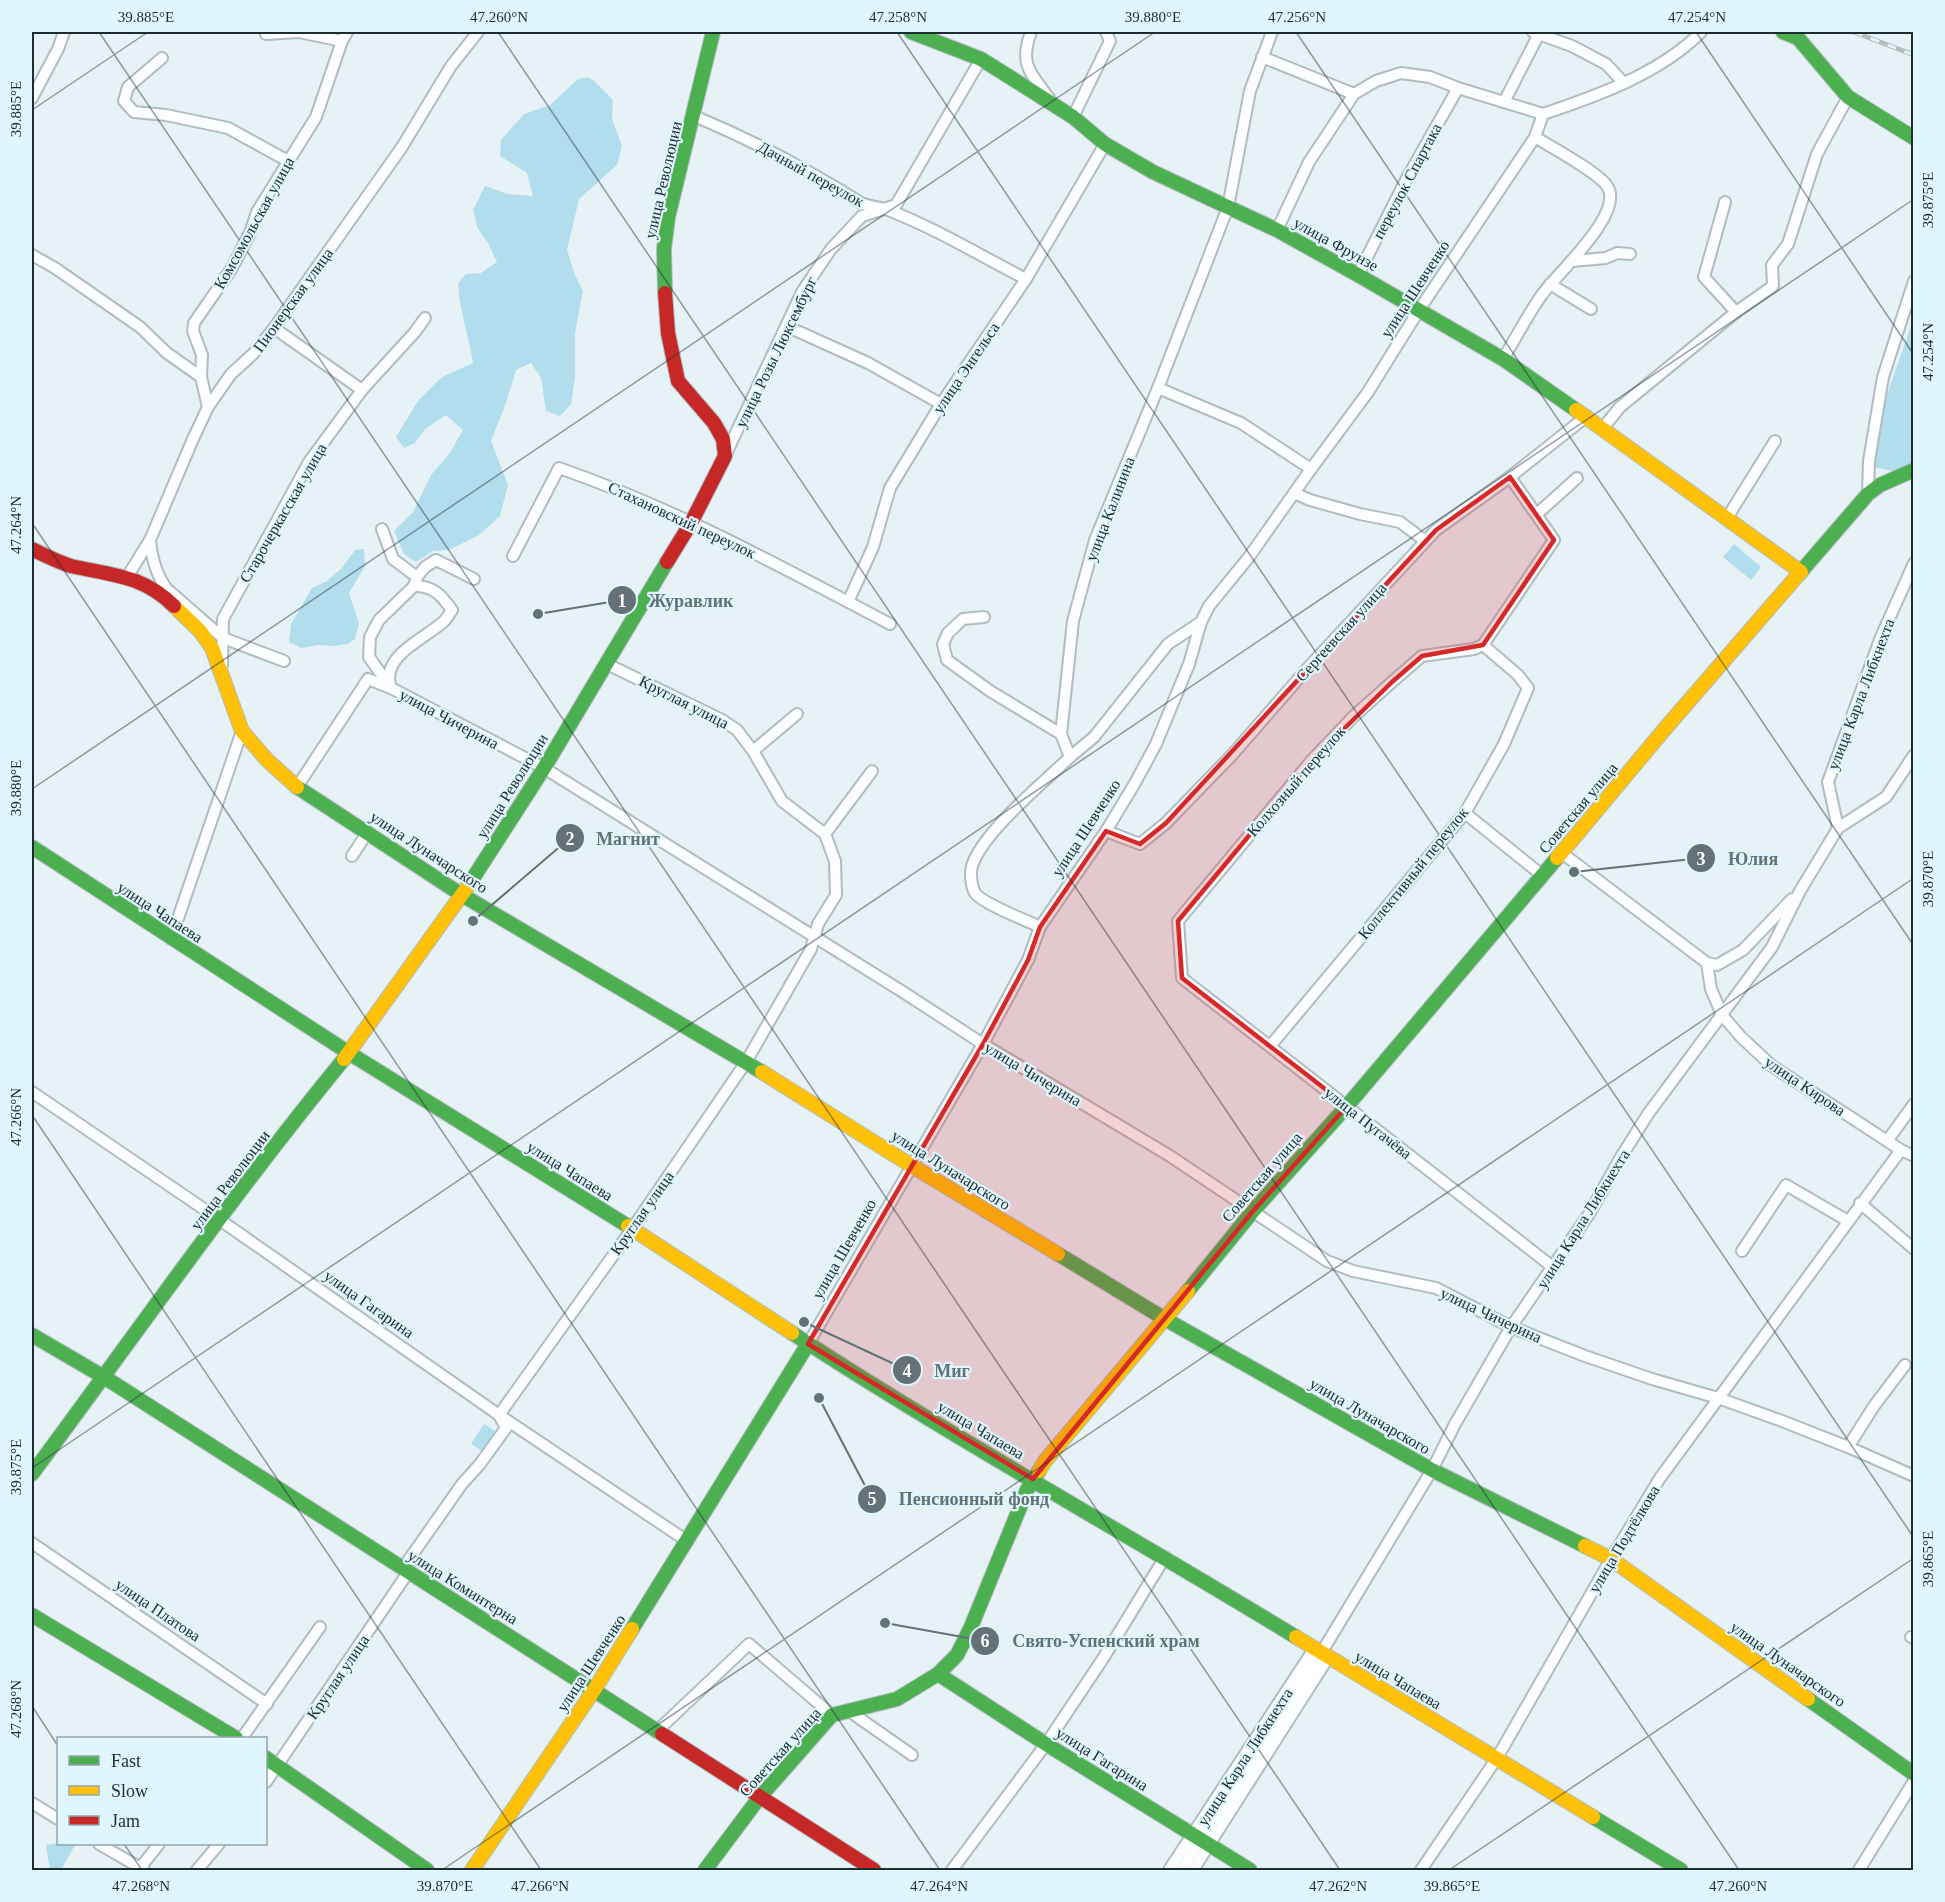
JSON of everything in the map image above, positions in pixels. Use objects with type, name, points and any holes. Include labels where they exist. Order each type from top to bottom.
[{"type":"street","points":[[32,98],[58,49],[64,32]]},
{"type":"street","name":"Комсомольская улица","points":[[208,407],[201,377],[202,355],[193,331],[194,323],[232,268],[250,233],[257,212],[316,117],[345,36],[299,32],[266,34]]},
{"type":"street","name":"Пионерская улица","points":[[127,577],[150,540],[208,407],[231,374],[254,353],[274,328],[402,147],[451,66],[478,32]]},
{"type":"street","name":"улица Революции","points":[[32,1474],[220,1220],[349,1053],[462,895],[544,768],[607,664],[691,522],[725,456],[723,439],[714,423],[678,381],[668,333],[664,279],[664,249],[668,217],[713,32]]},
{"type":"street","name":"улица Фрунзе","points":[[911,32],[981,59],[1073,117],[1105,144],[1153,172],[1277,230],[1358,274],[1503,359],[1604,428],[1801,572]]},
{"type":"street","points":[[1031,32],[1025,53],[1027,66],[1052,103]]},
{"type":"street","points":[[1073,117],[1110,41],[1106,32]]},
{"type":"street","name":"улица Калинина","points":[[1070,757],[1061,734],[1073,621],[1095,540],[1158,388],[1228,207],[1250,91],[1272,32]]},
{"type":"street","points":[[1277,230],[1309,162],[1354,94],[1376,81],[1401,73],[1430,77],[1543,114],[1577,103],[1656,68],[1701,32]]},
{"type":"street","points":[[1783,32],[1798,38],[1848,97],[1914,138]]},
{"type":"street","points":[[1504,102],[1536,33],[1572,46],[1606,64],[1623,82]]},
{"type":"street","points":[[1262,57],[1354,94]]},
{"type":"street","points":[[162,58],[128,87],[124,101],[134,112],[166,115],[228,128],[288,161]]},
{"type":"street","name":"улица Розы Люксембург","points":[[725,456],[802,292],[831,249],[862,216],[896,205],[981,59]]},
{"type":"street","name":"переулок Спартака","points":[[1358,274],[1406,180],[1458,88]]},
{"type":"street","points":[[1604,428],[1620,407],[1736,312],[1773,286],[1772,265],[1788,244],[1817,154],[1848,97]]},
{"type":"street","name":"улица Шевченко","points":[[472,1870],[594,1690],[808,1344],[912,1166],[983,1044],[1028,960],[1040,927],[1106,831],[1156,744],[1189,664],[1201,622],[1209,606],[1249,557],[1368,392],[1419,310],[1535,137],[1543,114]]},
{"type":"street","name":"Дачный переулок","points":[[694,116],[735,132],[861,203],[885,209],[1026,279]]},
{"type":"street","points":[[1503,359],[1541,296],[1572,261],[1605,217],[1611,201],[1609,188],[1600,178],[1535,137]]},
{"type":"street","name":"улица Энгельса","points":[[848,602],[873,547],[890,488],[941,404],[1026,279],[1105,144]]},
{"type":"street","points":[[1725,202],[1704,277],[1736,312]]},
{"type":"street","points":[[1572,261],[1606,258],[1617,253],[1630,254]]},
{"type":"street","points":[[32,255],[56,268],[140,327],[167,353],[201,377]]},
{"type":"street","points":[[1868,494],[1869,461],[1883,377],[1914,281]]},
{"type":"street","points":[[1550,284],[1591,309]]},
{"type":"street","name":"Старочеркасская улица","points":[[222,669],[223,619],[309,462],[362,390],[425,318]]},
{"type":"street","points":[[786,326],[868,363],[941,404]]},
{"type":"street","points":[[274,328],[362,390]]},
{"type":"street","points":[[1158,388],[1241,423],[1311,469]]},
{"type":"street","name":"Сергеевская улица","points":[[1106,831],[1140,844],[1166,823],[1232,755],[1306,670],[1436,530],[1510,477],[1587,417]]},
{"type":"street","points":[[1727,518],[1775,441]]},
{"type":"street","name":"Стахановский переулок","points":[[513,556],[559,468],[632,495],[691,522],[890,624]]},
{"type":"street","name":"Советская улица","points":[[705,1870],[759,1798],[832,1715],[897,1699],[938,1674],[957,1655],[1033,1479],[1045,1461],[1253,1211],[1347,1106],[1663,731],[1868,494],[1892,478],[1914,470]]},
{"type":"street","points":[[1483,645],[1554,540],[1510,477]]},
{"type":"street","points":[[1537,514],[1577,478]]},
{"type":"street","points":[[1294,494],[1360,514],[1400,522],[1425,541]]},
{"type":"street","points":[[382,529],[393,559],[415,582],[440,595],[452,610],[445,622],[411,643],[393,665],[388,677],[391,688]]},
{"type":"street","points":[[150,540],[155,569],[167,590],[223,638],[284,661]]},
{"type":"street","name":"улица Луначарского","points":[[32,549],[68,565],[127,577],[151,588],[186,616],[212,648],[222,669],[242,731],[267,760],[297,787],[462,895],[746,1062],[912,1166],[1165,1319],[1432,1470],[1611,1558],[1914,1774]]},
{"type":"street","points":[[391,688],[369,657],[370,637],[379,620],[415,582],[425,567],[436,560],[474,579]]},
{"type":"street","name":"улица Карла Либкнехта","points":[[1838,828],[1828,782],[1881,637],[1914,563]]},
{"type":"street","points":[[984,617],[963,619],[948,633],[943,644],[947,660],[990,691],[1061,734]]},
{"type":"street","name":"улица Шевченко","points":[[1070,757],[1094,737],[1168,644],[1201,622]]},
{"type":"street","name":"Коллективный переулок","points":[[1271,1045],[1466,813],[1504,744],[1528,688],[1518,675],[1483,645]]},
{"type":"street","name":"Колхозный переулок","points":[[1182,978],[1178,921],[1312,759],[1353,717],[1422,656],[1474,649],[1483,645]]},
{"type":"street","name":"Круглая улица","points":[[267,1778],[271,1762],[406,1570],[462,1484],[506,1428],[499,1415],[632,1229],[746,1062],[811,949],[818,924],[836,895],[835,861],[825,834],[782,801],[753,750],[737,730],[722,720],[607,664]]},
{"type":"street","name":"улица Чичерина","points":[[297,787],[368,679],[391,688],[544,768],[983,1044],[1170,1156],[1327,1261],[1353,1271],[1436,1288],[1511,1327],[1585,1356],[1782,1421],[1914,1476]]},
{"type":"street","points":[[753,750],[797,714]]},
{"type":"street","points":[[171,939],[242,731]]},
{"type":"street","name":"улица Карла Либкнехта","points":[[1181,1870],[1322,1653],[1432,1470],[1455,1424],[1511,1327],[1554,1268],[1589,1214],[1648,1114],[1772,947],[1800,891],[1838,828],[1886,797],[1914,755]]},
{"type":"street","points":[[1040,927],[982,900],[974,891],[971,867],[991,833],[1070,757]]},
{"type":"street","points":[[825,834],[872,771]]},
{"type":"street","points":[[1466,813],[1543,876]]},
{"type":"street","points":[[352,856],[367,833]]},
{"type":"street","name":"улица Чапаева","points":[[32,847],[171,939],[632,1229],[808,1344],[1681,1870]]},
{"type":"street","points":[[1562,853],[1707,963],[1717,965],[1743,950],[1800,891]]},
{"type":"street","name":"улица Кирова","points":[[1707,963],[1711,989],[1722,1015],[1741,1037],[1772,1066],[1900,1150],[1914,1156]]},
{"type":"street","name":"улица Пугачёва","points":[[1182,978],[1271,1045],[1554,1268]]},
{"type":"street","name":"улица Гагарина","points":[[32,1092],[499,1415],[687,1541]]},
{"type":"street","points":[[1887,1141],[1914,1104]]},
{"type":"street","name":"улица Подтёлкова","points":[[1421,1870],[1497,1758],[1611,1558],[1660,1478],[1900,1150]]},
{"type":"street","points":[[1742,1251],[1786,1185],[1848,1221]]},
{"type":"street","points":[[1860,1203],[1914,1249]]},
{"type":"street","name":"улица Коминтерна","points":[[32,1335],[104,1377],[874,1870]]},
{"type":"street","points":[[1848,1447],[1874,1406],[1905,1365]]},
{"type":"street","name":"улица Платова","points":[[32,1543],[267,1704]]},
{"type":"street","points":[[952,1870],[1046,1744],[1104,1657],[1165,1557]]},
{"type":"street","points":[[32,1615],[234,1737]]},
{"type":"street","points":[[243,1737],[320,1627]]},
{"type":"street","points":[[657,1732],[749,1644],[832,1715]]},
{"type":"street","name":"улица Карла Либкнехта","points":[[1169,1870],[1202,1840],[1322,1653]]},
{"type":"street","name":"улица Гагарина","points":[[938,1674],[1046,1744],[1250,1870]]},
{"type":"street","points":[[849,1712],[912,1755]]},
{"type":"street","points":[[271,1762],[427,1870]]},
{"type":"street","points":[[1859,1870],[1914,1781]]},
{"type":"street","points":[[32,1803],[57,1818]]},
{"type":"street","name":"улица Карла Либкнехта","points":[[1193,1870],[1202,1840]]},
{"type":"street","points":[[101,1845],[142,1869],[158,1845]]},
{"type":"street","points":[[197,1870],[218,1845]]},
{"type":"highlighted area","points":[[1510,477],[1554,540],[1483,645],[1422,656],[1392,682],[1312,760],[1178,921],[1182,978],[1347,1106],[1253,1211],[1033,1479],[808,1344],[983,1044],[1028,960],[1040,927],[1106,831],[1140,844],[1166,823],[1436,530]]},
{"type":"shaded area","points":[[588,77],[613,100],[612,119],[622,146],[617,165],[579,199],[567,250],[583,291],[575,333],[575,377],[571,404],[560,416],[546,411],[541,378],[531,363],[516,370],[491,441],[508,485],[500,516],[479,535],[449,550],[433,551],[416,562],[404,554],[394,531],[413,512],[431,475],[449,454],[463,430],[446,415],[426,428],[415,443],[404,448],[396,437],[418,401],[442,377],[473,363],[458,283],[466,274],[481,273],[497,262],[478,229],[473,210],[485,186],[508,194],[533,196],[527,173],[500,156],[501,140],[524,114],[550,105],[578,79]]},
{"type":"shaded area","points":[[1913,320],[1913,465],[1893,471],[1874,467],[1881,412]]},
{"type":"shaded area","points":[[1734,544],[1761,567],[1751,580],[1723,557]]},
{"type":"shaded area","points":[[364,549],[365,566],[349,593],[359,624],[355,639],[347,644],[301,648],[289,642],[291,624],[312,588],[327,581],[342,568],[355,550]]},
{"type":"shaded area","points":[[484,1424],[496,1432],[483,1452],[471,1444]]},
{"type":"shaded area","points":[[57,1843],[57,1845],[75,1845],[61,1870],[50,1870],[46,1845]]},
{"type":"railway","points":[[1854,32],[1914,55]]},
{"type":"traffic: fast","points":[[665,293],[664,249],[668,217],[713,32]]},
{"type":"traffic: fast","points":[[911,32],[981,59],[1073,117],[1105,144],[1153,172],[1277,230],[1358,275],[1503,359],[1576,410]]},
{"type":"traffic: fast","points":[[1783,32],[1798,38],[1848,97],[1914,138]]},
{"type":"traffic: fast","points":[[1798,575],[1868,494],[1880,485],[1914,470]]},
{"type":"traffic: fast","points":[[468,886],[544,768],[667,562]]},
{"type":"traffic: fast","points":[[297,787],[462,895],[762,1072]]},
{"type":"traffic: fast","points":[[32,847],[349,1053],[628,1226]]},
{"type":"traffic: fast","points":[[1188,1291],[1253,1211],[1347,1106],[1557,858]]},
{"type":"traffic: fast","points":[[32,1474],[224,1213],[344,1059]]},
{"type":"traffic: fast","points":[[1058,1254],[1165,1319],[1432,1470],[1585,1546]]},
{"type":"traffic: fast","points":[[792,1333],[916,1411],[1296,1637]]},
{"type":"traffic: fast","points":[[32,1335],[104,1377],[662,1734]]},
{"type":"traffic: fast","points":[[632,1629],[808,1344]]},
{"type":"traffic: fast","points":[[705,1870],[759,1798],[832,1715],[897,1699],[938,1674],[957,1655],[971,1627],[1027,1490],[1039,1471]]},
{"type":"traffic: fast","points":[[32,1615],[234,1737]]},
{"type":"traffic: fast","points":[[938,1674],[1046,1744],[1250,1870]]},
{"type":"traffic: fast","points":[[1808,1699],[1914,1774]]},
{"type":"traffic: fast","points":[[267,1759],[427,1870]]},
{"type":"traffic: fast","points":[[1593,1817],[1681,1870]]},
{"type":"traffic: slow","points":[[1576,410],[1801,572]]},
{"type":"traffic: slow","points":[[1557,858],[1798,575]]},
{"type":"traffic: slow","points":[[174,606],[200,631],[212,648],[242,731],[267,760],[297,787]]},
{"type":"traffic: slow","points":[[344,1059],[468,886]]},
{"type":"traffic: slow","points":[[762,1072],[1058,1254]]},
{"type":"traffic: slow","points":[[628,1226],[792,1333]]},
{"type":"traffic: slow","points":[[1039,1471],[1188,1291]]},
{"type":"traffic: slow","points":[[1585,1546],[1611,1559],[1808,1699]]},
{"type":"traffic: slow","points":[[472,1870],[594,1690],[632,1629]]},
{"type":"traffic: slow","points":[[1296,1637],[1593,1817]]},
{"type":"traffic: jam","points":[[665,293],[668,333],[678,381],[714,423],[723,439],[725,456],[691,523],[667,562]]},
{"type":"traffic: jam","points":[[32,549],[71,566],[113,574],[138,582],[174,606]]},
{"type":"traffic: jam","points":[[662,1734],[874,1870]]},
{"type":"place","name":"Журавлик","points":[[538,614]]},
{"type":"place","name":"Юлия","points":[[1574,872]]},
{"type":"place","name":"Магнит","points":[[473,921]]},
{"type":"place","name":"Миг","points":[[804,1322]]},
{"type":"place","name":"Пенсионный фонд","points":[[819,1398]]},
{"type":"place","name":"Свято-Успенский храм","points":[[885,1623]]}]
